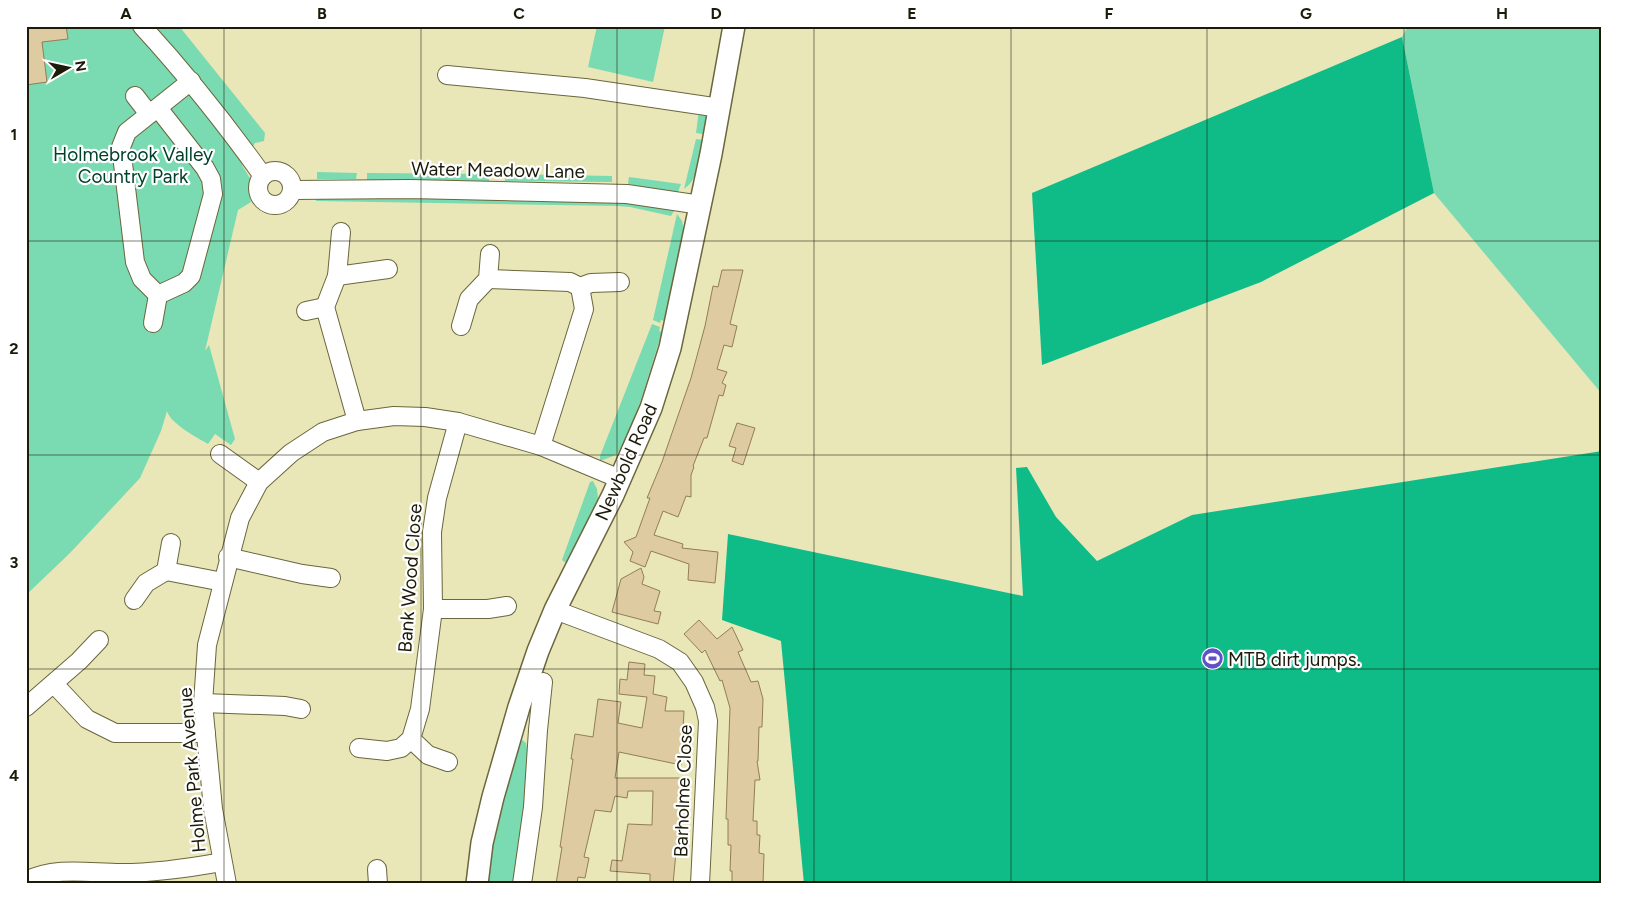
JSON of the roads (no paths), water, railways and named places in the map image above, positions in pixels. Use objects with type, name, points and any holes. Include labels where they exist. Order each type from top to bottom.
[{"type":"main road","name":"Newbold Road","points":[[477,884],[482,843],[492,797],[538,650],[555,610],[620,479],[651,408],[670,348],[701,205],[734,26]]},
{"type":"street","points":[[142,26],[191,81],[238,140],[263,176]]},
{"type":"street","points":[[447,75],[585,88],[720,108]]},
{"type":"street","points":[[158,295],[142,279],[136,262],[121,152],[127,132],[191,81]]},
{"type":"street","points":[[135,96],[154,111],[205,168],[210,179],[213,194],[190,276],[184,283],[158,295]]},
{"type":"street","points":[[274,171],[287,176],[293,190],[288,201],[275,206],[266,204],[259,197],[258,191],[258,185],[263,176],[274,171]]},
{"type":"street","name":"Water Meadow Lane","points":[[293,190],[410,189],[627,194],[701,205]]},
{"type":"street","points":[[341,232],[337,276],[325,307],[357,421]]},
{"type":"street","points":[[461,326],[469,299],[488,279],[490,254]]},
{"type":"street","points":[[337,276],[388,269]]},
{"type":"street","points":[[488,279],[570,282],[580,287],[591,283],[620,282]]},
{"type":"street","points":[[541,446],[584,310],[580,287]]},
{"type":"street","points":[[153,323],[158,295]]},
{"type":"street","points":[[306,311],[325,307]]},
{"type":"street","name":"Holme Park Avenue","points":[[227,884],[213,810],[203,703],[207,646],[228,557],[240,518],[259,482],[291,453],[322,432],[357,421],[394,416],[458,422],[541,446],[620,479]]},
{"type":"street","name":"Bank Wood Close","points":[[411,739],[420,709],[433,609],[432,532],[436,498],[458,422]]},
{"type":"street","points":[[220,454],[259,482]]},
{"type":"street","points":[[166,571],[171,543]]},
{"type":"street","points":[[228,557],[302,574],[331,578]]},
{"type":"street","points":[[134,600],[146,583],[166,571],[222,582]]},
{"type":"street","points":[[433,609],[507,606]]},
{"type":"street","name":"Barholme Close","points":[[555,610],[659,649],[680,662],[694,682],[705,708],[708,721],[700,884]]},
{"type":"street","points":[[26,707],[54,684],[99,640]]},
{"type":"street","points":[[522,884],[533,807],[543,682]]},
{"type":"street","points":[[54,684],[88,719],[115,733],[206,733]]},
{"type":"street","points":[[203,703],[258,714],[285,706],[301,709]]},
{"type":"street","points":[[513,725],[538,730]]},
{"type":"street","points":[[359,748],[387,751],[401,748],[411,739],[428,755],[448,762]]},
{"type":"street","points":[[26,881],[39,874],[68,871],[122,873],[182,869],[222,862]]},
{"type":"place","name":"MTB dirt jumps.","points":[[1212,659]]},
{"type":"park label","name":"Holmebrook Valley Country Park","points":[[133,165]]}]
